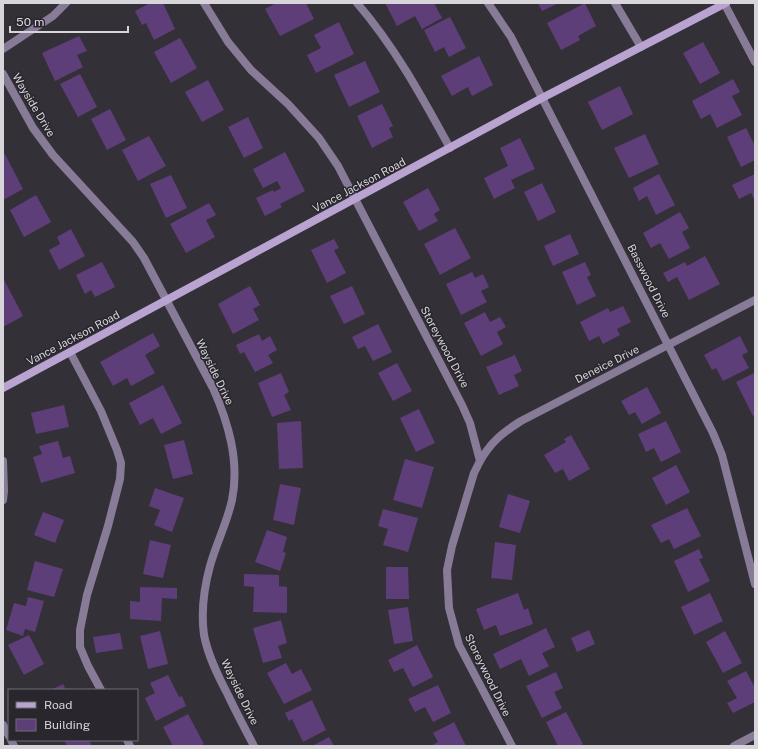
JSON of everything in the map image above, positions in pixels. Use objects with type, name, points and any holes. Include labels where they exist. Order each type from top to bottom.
[{"type":"main road","name":"Vance Jackson Road","points":[[3,388],[542,98],[725,3]]},
{"type":"street","points":[[3,49],[53,16],[66,3]]},
{"type":"street","name":"Storeywood Drive","points":[[204,3],[228,42],[251,70],[288,104],[319,138],[338,166],[470,423],[480,461],[474,473],[447,570],[449,608],[459,645],[512,746]]},
{"type":"street","points":[[357,3],[374,22],[399,59],[450,148]]},
{"type":"street","name":"Basswood Drive","points":[[488,3],[511,37],[713,434],[722,455],[755,584]]},
{"type":"street","points":[[615,3],[641,47]]},
{"type":"street","points":[[725,3],[755,62]]},
{"type":"street","name":"Wayside Drive","points":[[3,74],[33,128],[53,155],[133,242],[144,258],[213,388],[227,424],[231,442],[234,474],[232,499],[222,535],[210,566],[203,607],[204,635],[216,672],[254,746]]},
{"type":"street","name":"Deneice Drive","points":[[480,461],[497,438],[521,421],[755,300]]},
{"type":"street","points":[[70,352],[101,411],[121,463],[120,480],[108,526],[86,595],[80,630],[80,647],[100,689]]},
{"type":"street","points":[[3,461],[3,500]]},
{"type":"street","points":[[3,725],[8,734]]},
{"type":"street","points":[[734,746],[755,735]]},
{"type":"building","points":[[150,3],[163,3],[175,29],[154,40],[146,23],[142,25],[135,11]]},
{"type":"building","points":[[276,3],[306,3],[314,19],[280,36],[265,9]]},
{"type":"building","points":[[385,3],[434,3],[442,18],[422,29],[415,16],[397,26]]},
{"type":"building","points":[[538,3],[559,3],[542,11]]},
{"type":"building","points":[[585,3],[596,26],[578,36],[580,40],[561,50],[547,23]]},
{"type":"building","points":[[450,17],[466,48],[449,57],[444,47],[435,52],[424,30]]},
{"type":"building","points":[[339,22],[354,54],[316,73],[307,55],[321,48],[314,35]]},
{"type":"building","points":[[79,36],[87,51],[77,55],[83,67],[55,81],[42,53]]},
{"type":"building","points":[[180,38],[197,68],[171,83],[154,52]]},
{"type":"building","points":[[703,42],[720,73],[700,84],[683,53]]},
{"type":"building","points":[[479,56],[493,85],[472,96],[468,87],[452,96],[441,76]]},
{"type":"building","points":[[365,61],[380,92],[349,107],[334,75]]},
{"type":"building","points":[[80,74],[97,107],[78,117],[60,84]]},
{"type":"building","points":[[733,79],[740,92],[732,96],[742,115],[717,128],[710,114],[701,119],[692,101]]},
{"type":"building","points":[[208,80],[224,110],[202,122],[185,92]]},
{"type":"building","points":[[620,86],[633,114],[602,130],[588,102]]},
{"type":"building","points":[[382,104],[393,126],[389,128],[393,137],[372,148],[357,116]]},
{"type":"building","points":[[110,109],[126,140],[107,150],[91,119]]},
{"type":"building","points":[[248,117],[263,148],[244,158],[228,127]]},
{"type":"building","points":[[746,128],[755,146],[755,160],[741,167],[727,137]]},
{"type":"building","points":[[645,134],[659,164],[629,178],[614,148]]},
{"type":"building","points":[[149,136],[166,166],[138,181],[122,150]]},
{"type":"building","points":[[520,138],[535,169],[511,180],[515,188],[494,199],[484,178],[508,166],[500,148]]},
{"type":"building","points":[[285,152],[305,191],[280,204],[282,207],[265,216],[256,198],[281,188],[277,181],[263,188],[253,169]]},
{"type":"building","points":[[5,154],[23,189],[3,200],[3,155]]},
{"type":"building","points":[[659,174],[675,205],[656,215],[647,196],[639,201],[633,188]]},
{"type":"building","points":[[755,174],[755,201],[751,193],[739,199],[732,185]]},
{"type":"building","points":[[171,175],[187,208],[166,218],[150,184]]},
{"type":"building","points":[[542,183],[556,212],[538,221],[524,192]]},
{"type":"building","points":[[428,188],[440,210],[434,214],[438,221],[419,231],[403,202]]},
{"type":"building","points":[[36,195],[51,222],[24,237],[10,210]]},
{"type":"building","points":[[209,203],[216,215],[206,220],[215,237],[186,253],[170,224]]},
{"type":"building","points":[[680,212],[689,228],[682,232],[690,248],[669,259],[660,243],[651,248],[643,233]]},
{"type":"building","points":[[455,228],[471,258],[440,275],[424,244]]},
{"type":"building","points":[[71,229],[85,256],[59,270],[49,250],[60,244],[57,237]]},
{"type":"building","points":[[570,234],[579,254],[553,266],[544,246]]},
{"type":"building","points":[[334,239],[339,248],[334,250],[346,273],[327,283],[311,250]]},
{"type":"building","points":[[705,256],[720,284],[689,300],[677,277],[668,282],[663,273],[685,262],[687,266]]},
{"type":"building","points":[[102,262],[115,287],[95,297],[91,290],[85,294],[76,275]]},
{"type":"building","points":[[585,262],[591,275],[587,277],[596,296],[577,305],[562,272]]},
{"type":"building","points":[[472,272],[475,278],[483,274],[489,287],[481,291],[487,302],[461,315],[446,284]]},
{"type":"building","points":[[3,278],[23,316],[3,327]]},
{"type":"building","points":[[250,286],[260,305],[253,309],[259,320],[233,334],[218,304]]},
{"type":"building","points":[[352,286],[365,314],[344,324],[330,296]]},
{"type":"building","points":[[623,306],[631,322],[617,329],[620,335],[603,344],[599,336],[589,341],[580,322],[608,308],[610,312]]},
{"type":"building","points":[[485,312],[490,322],[500,317],[506,327],[497,332],[503,344],[481,356],[464,323]]},
{"type":"building","points":[[378,324],[392,352],[373,361],[365,346],[358,349],[352,337]]},
{"type":"building","points":[[153,333],[160,346],[145,355],[155,373],[131,386],[127,378],[113,386],[100,362]]},
{"type":"building","points":[[259,334],[262,341],[270,336],[277,350],[268,355],[273,363],[255,372],[244,352],[240,354],[236,345]]},
{"type":"building","points":[[740,336],[748,352],[742,355],[749,368],[723,381],[716,368],[712,370],[704,355]]},
{"type":"building","points":[[515,355],[522,371],[514,375],[519,386],[499,395],[486,367]]},
{"type":"building","points":[[397,363],[412,391],[393,401],[378,373]]},
{"type":"building","points":[[281,373],[289,392],[284,395],[291,410],[272,417],[258,383]]},
{"type":"building","points":[[754,373],[755,415],[753,416],[736,382]]},
{"type":"building","points":[[163,385],[182,423],[161,434],[153,418],[140,425],[129,403]]},
{"type":"building","points":[[647,387],[661,413],[642,424],[635,412],[629,415],[621,401]]},
{"type":"building","points":[[64,405],[69,427],[36,434],[31,413]]},
{"type":"building","points":[[419,409],[435,443],[416,452],[400,418]]},
{"type":"building","points":[[301,421],[303,468],[279,469],[277,423]]},
{"type":"building","points":[[666,421],[681,452],[661,462],[654,448],[646,452],[638,434]]},
{"type":"building","points":[[571,435],[590,469],[569,481],[563,469],[555,473],[544,455],[566,442],[564,439]]},
{"type":"building","points":[[184,440],[193,474],[173,479],[164,445]]},
{"type":"building","points":[[58,441],[63,458],[70,456],[75,473],[41,483],[33,457],[42,454],[39,446]]},
{"type":"building","points":[[405,459],[434,467],[422,508],[393,500]]},
{"type":"building","points":[[676,465],[690,492],[666,505],[652,478]]},
{"type":"building","points":[[280,484],[301,488],[294,525],[273,520]]},
{"type":"building","points":[[155,488],[184,498],[172,532],[154,525],[160,510],[149,506]]},
{"type":"building","points":[[508,494],[530,501],[520,533],[499,527]]},
{"type":"building","points":[[687,508],[701,536],[674,549],[669,539],[661,543],[651,525]]},
{"type":"building","points":[[383,509],[418,518],[408,552],[383,545],[388,529],[378,526]]},
{"type":"building","points":[[43,512],[64,520],[55,543],[34,535]]},
{"type":"building","points":[[267,530],[287,537],[283,552],[286,553],[280,571],[255,562]]},
{"type":"building","points":[[150,540],[171,545],[163,578],[143,574]]},
{"type":"building","points":[[495,542],[516,545],[512,580],[491,578]]},
{"type":"building","points":[[699,549],[703,558],[699,559],[710,581],[688,592],[674,561]]},
{"type":"building","points":[[35,561],[63,569],[54,597],[27,590]]},
{"type":"building","points":[[386,567],[408,567],[409,599],[386,599]]},
{"type":"building","points":[[244,574],[279,575],[279,586],[287,587],[287,613],[253,612],[254,587],[244,586]]},
{"type":"building","points":[[140,587],[177,588],[177,599],[162,598],[161,621],[130,619],[130,601],[140,602]]},
{"type":"building","points":[[518,593],[524,610],[528,608],[533,624],[500,636],[496,625],[484,630],[476,609]]},
{"type":"building","points":[[710,593],[723,621],[694,635],[681,607]]},
{"type":"building","points":[[28,597],[44,601],[35,632],[25,629],[23,636],[6,630],[14,603],[26,606]]},
{"type":"building","points":[[408,607],[413,641],[394,644],[388,610]]},
{"type":"building","points":[[281,620],[287,643],[278,646],[282,658],[263,663],[253,628]]},
{"type":"building","points":[[546,628],[555,647],[542,653],[549,666],[529,676],[521,659],[500,669],[493,654]]},
{"type":"building","points":[[589,630],[595,644],[577,652],[571,638]]},
{"type":"building","points":[[160,631],[168,664],[148,669],[140,636]]},
{"type":"building","points":[[725,631],[742,663],[723,673],[706,642]]},
{"type":"building","points":[[120,633],[123,649],[96,653],[93,637]]},
{"type":"building","points":[[29,635],[44,664],[24,675],[8,645]]},
{"type":"building","points":[[417,645],[433,677],[413,687],[403,668],[394,672],[388,660]]},
{"type":"building","points":[[286,663],[292,674],[301,669],[312,690],[284,704],[267,673]]},
{"type":"building","points":[[746,671],[755,688],[755,702],[733,713],[727,703],[737,698],[727,681]]},
{"type":"building","points":[[556,672],[563,688],[554,692],[562,708],[542,718],[526,686]]},
{"type":"building","points":[[168,675],[179,697],[182,696],[186,706],[156,721],[145,698],[155,693],[150,683]]},
{"type":"building","points":[[63,684],[66,689],[53,689]]},
{"type":"building","points":[[438,685],[451,713],[433,722],[425,707],[415,712],[408,699]]},
{"type":"building","points":[[312,700],[326,730],[303,742],[292,719],[289,721],[285,713]]},
{"type":"building","points":[[566,712],[583,744],[580,746],[558,746],[546,722]]},
{"type":"building","points":[[188,714],[204,744],[200,746],[173,746],[163,727]]},
{"type":"building","points":[[454,722],[466,746],[431,746],[438,742],[433,733]]},
{"type":"building","points":[[329,737],[334,746],[312,746]]},
{"type":"building","points":[[64,741],[90,741],[92,746],[67,746]]}]
